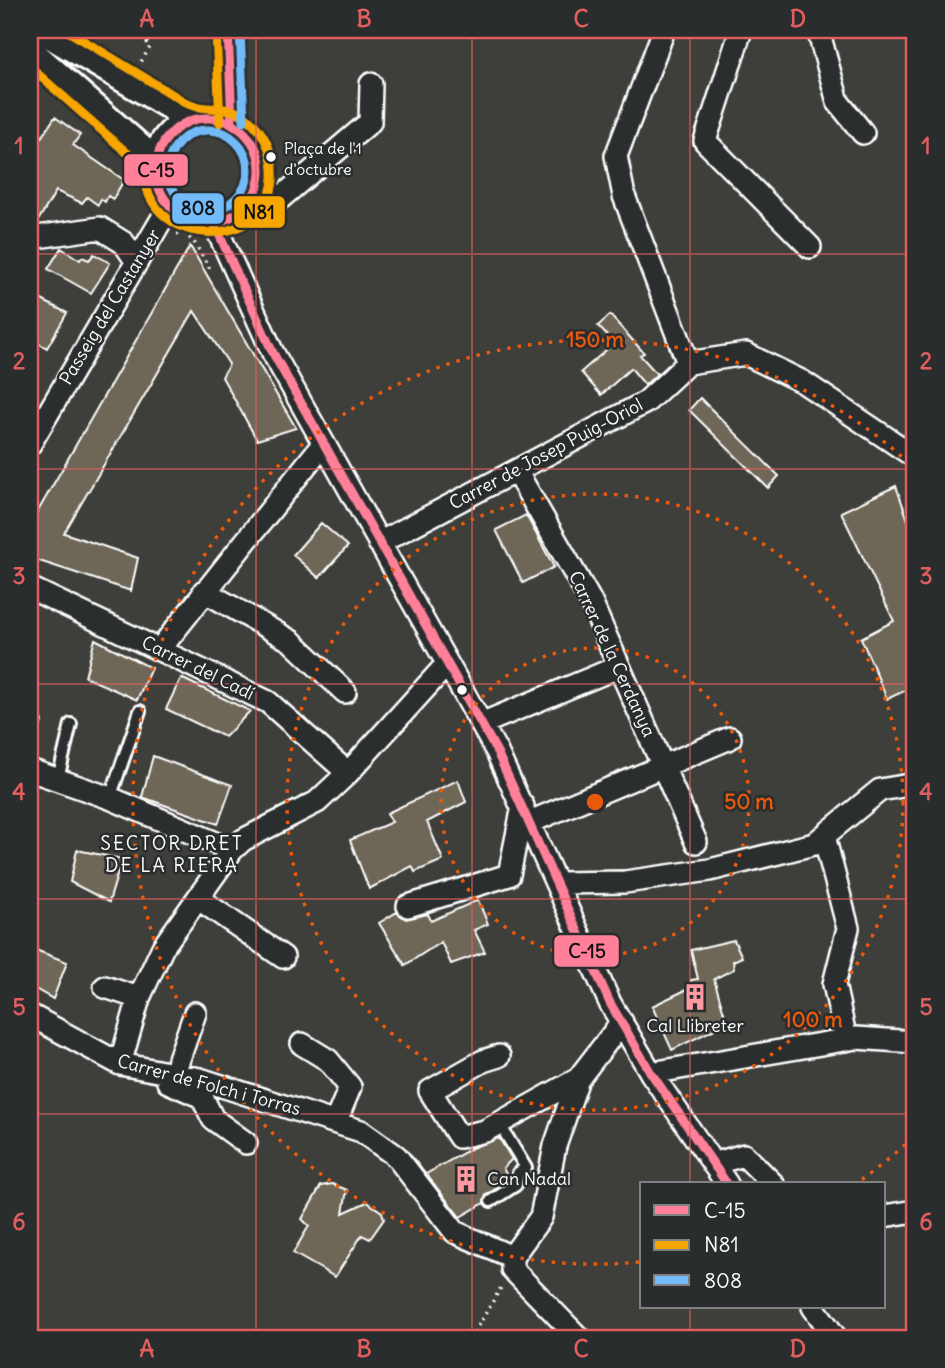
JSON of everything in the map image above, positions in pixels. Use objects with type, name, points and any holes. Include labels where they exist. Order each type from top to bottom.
[{"type":"street","points":[[42,30],[192,119],[240,120]]},
{"type":"street","points":[[229,30],[240,120],[259,154],[261,176],[251,208]]},
{"type":"street","points":[[664,30],[616,156],[624,196],[688,363],[746,354],[803,382],[915,457]]},
{"type":"street","points":[[741,30],[705,141],[810,247]]},
{"type":"street","points":[[818,30],[838,102],[863,133]]},
{"type":"street","points":[[30,51],[155,161]]},
{"type":"street","points":[[192,119],[168,132],[155,161],[157,186],[170,206],[190,220],[214,222],[251,208],[264,212],[370,122],[371,84]]},
{"type":"street","name":"Passeig del Castanyer","points":[[30,444],[170,206]]},
{"type":"street","points":[[214,222],[273,353],[481,724],[526,814],[622,1022],[651,1073],[726,1182]]},
{"type":"street","points":[[30,238],[100,228],[124,243],[137,262]]},
{"type":"street","name":"Carrer de Josep Puig-Oriol","points":[[379,543],[646,402],[688,363]]},
{"type":"street","points":[[160,649],[323,444]]},
{"type":"street","name":"Carrer de la Cerdanya","points":[[516,471],[590,600],[696,842]]},
{"type":"street","name":"Carrer del Cadí","points":[[30,588],[268,702],[348,773]]},
{"type":"street","points":[[204,591],[291,641],[345,692]]},
{"type":"street","points":[[246,1143],[213,1119],[202,1097],[128,1066],[139,998],[163,947],[232,850],[243,840],[317,802],[348,773],[447,664]]},
{"type":"street","points":[[481,724],[611,670]]},
{"type":"street","points":[[526,814],[664,766],[730,738]]},
{"type":"street","points":[[30,771],[110,798],[232,850]]},
{"type":"street","points":[[558,883],[625,882],[710,870],[814,844],[880,790],[915,784]]},
{"type":"street","points":[[408,906],[509,875],[526,814]]},
{"type":"street","points":[[824,836],[848,928],[834,984],[846,1040]]},
{"type":"street","points":[[199,899],[283,957]]},
{"type":"street","points":[[105,987],[139,998]]},
{"type":"street","points":[[174,1073],[195,1013]]},
{"type":"street","name":"Carrer de Folch i Torras","points":[[30,1015],[128,1066],[174,1073],[336,1121],[361,1131],[396,1156],[415,1184],[455,1232],[512,1263]]},
{"type":"street","points":[[579,1338],[512,1263],[541,1217],[555,1146],[578,1079],[622,1022]]},
{"type":"street","points":[[651,1073],[846,1040],[915,1042]]},
{"type":"street","points":[[302,1044],[328,1060],[350,1087],[336,1121]]},
{"type":"street","points":[[499,1056],[482,1061],[430,1091],[458,1138],[485,1131],[578,1079]]},
{"type":"street","points":[[713,1164],[744,1155],[771,1182]]},
{"type":"street","points":[[886,1216],[915,1211]]},
{"type":"street","points":[[814,1308],[828,1335]]},
{"type":"lane","points":[[110,798],[140,711]]},
{"type":"lane","points":[[30,737],[35,720]]},
{"type":"lane","points":[[58,779],[71,724]]},
{"type":"lane","points":[[491,1201],[516,1185],[518,1173],[526,1168],[499,1123]]},
{"type":"path","points":[[130,82],[150,47],[139,30]]},
{"type":"path","points":[[240,120],[260,134],[270,163],[269,197],[251,208]]},
{"type":"path","points":[[184,233],[194,242],[213,274]]},
{"type":"path","points":[[471,1338],[512,1263]]},
{"type":"building","points":[[55,117],[80,135],[73,145],[124,180],[113,199],[108,196],[105,202],[101,199],[98,205],[87,197],[82,203],[56,191],[36,224],[30,225],[30,154]]},
{"type":"building","points":[[190,246],[296,428],[257,440],[222,377],[229,364],[194,311],[64,533],[138,558],[131,591],[30,558],[30,525]]},
{"type":"building","points":[[61,248],[80,260],[82,257],[89,260],[94,254],[110,263],[91,293],[48,269]]},
{"type":"building","points":[[30,294],[67,313],[47,348],[30,339]]},
{"type":"building","points":[[610,315],[644,353],[640,355],[657,374],[645,385],[631,368],[601,395],[581,372],[614,343],[598,326]]},
{"type":"building","points":[[700,398],[779,476],[768,488],[689,410]]},
{"type":"building","points":[[896,486],[915,540],[915,686],[887,699],[861,638],[894,621],[841,512]]},
{"type":"building","points":[[526,515],[554,567],[523,583],[496,530]]},
{"type":"building","points":[[321,523],[348,546],[319,578],[293,555]]},
{"type":"building","points":[[95,639],[151,668],[137,700],[85,677]]},
{"type":"building","points":[[181,678],[250,711],[225,737],[166,709]]},
{"type":"building","points":[[153,756],[232,785],[218,824],[142,797]]},
{"type":"building","points":[[458,780],[466,802],[427,822],[443,860],[415,872],[412,866],[369,889],[350,840],[392,822],[387,813]]},
{"type":"building","points":[[77,850],[122,859],[109,902],[70,882]]},
{"type":"building","points":[[478,900],[488,924],[474,930],[485,952],[451,964],[441,942],[405,965],[379,923],[397,912],[406,919],[428,914],[431,921]]},
{"type":"building","name":"Cal Llibreter","points":[[734,940],[742,957],[733,961],[734,969],[714,979],[727,1023],[672,1050],[652,1006],[690,988],[691,980],[698,979],[691,950]]},
{"type":"building","points":[[33,949],[67,962],[53,999],[30,986]]},
{"type":"building","name":"Can Nadal","points":[[499,1138],[512,1159],[503,1168],[509,1180],[486,1195],[484,1203],[460,1217],[426,1174],[474,1147]]},
{"type":"building","points":[[332,1184],[347,1190],[343,1213],[367,1202],[382,1212],[384,1219],[370,1239],[362,1235],[335,1277],[293,1253],[309,1226],[302,1219],[321,1186]]},
{"type":"transit line","name":"N81","points":[[30,67],[143,167],[150,197],[167,218],[190,229],[215,232],[239,227],[259,213],[271,191],[272,161],[266,142],[250,120],[231,110],[188,104],[66,30]]},
{"type":"transit line","name":"C-15","points":[[228,30],[232,122]]},
{"type":"transit line","name":"808","points":[[240,30],[244,121]]},
{"type":"transit line","name":"N81","points":[[216,31],[220,123]]},
{"type":"transit line","name":"C-15","points":[[208,118],[228,122],[245,133],[256,150],[260,170],[256,190],[245,207],[228,218],[208,222],[188,218],[171,207],[160,190],[156,170],[160,150],[171,133],[188,122],[208,118]]},
{"type":"transit line","name":"808","points":[[208,130],[223,133],[236,142],[245,155],[248,170],[245,185],[236,198],[223,207],[208,210],[193,207],[180,198],[171,185],[168,170],[171,155],[180,142],[193,133],[208,130]]},
{"type":"transit line","name":"C-15","points":[[214,223],[273,353],[497,752],[610,1003],[651,1073],[726,1182]]},
{"type":"place","name":"Plaça de l'1 d'octubre","points":[[271,157]]},
{"type":"place","name":"Cal Llibreter","points":[[695,997]]},
{"type":"place","name":"Can Nadal","points":[[466,1179]]},
{"type":"district","name":"SECTOR DRET DE LA RIERA","points":[[172,854]]}]
